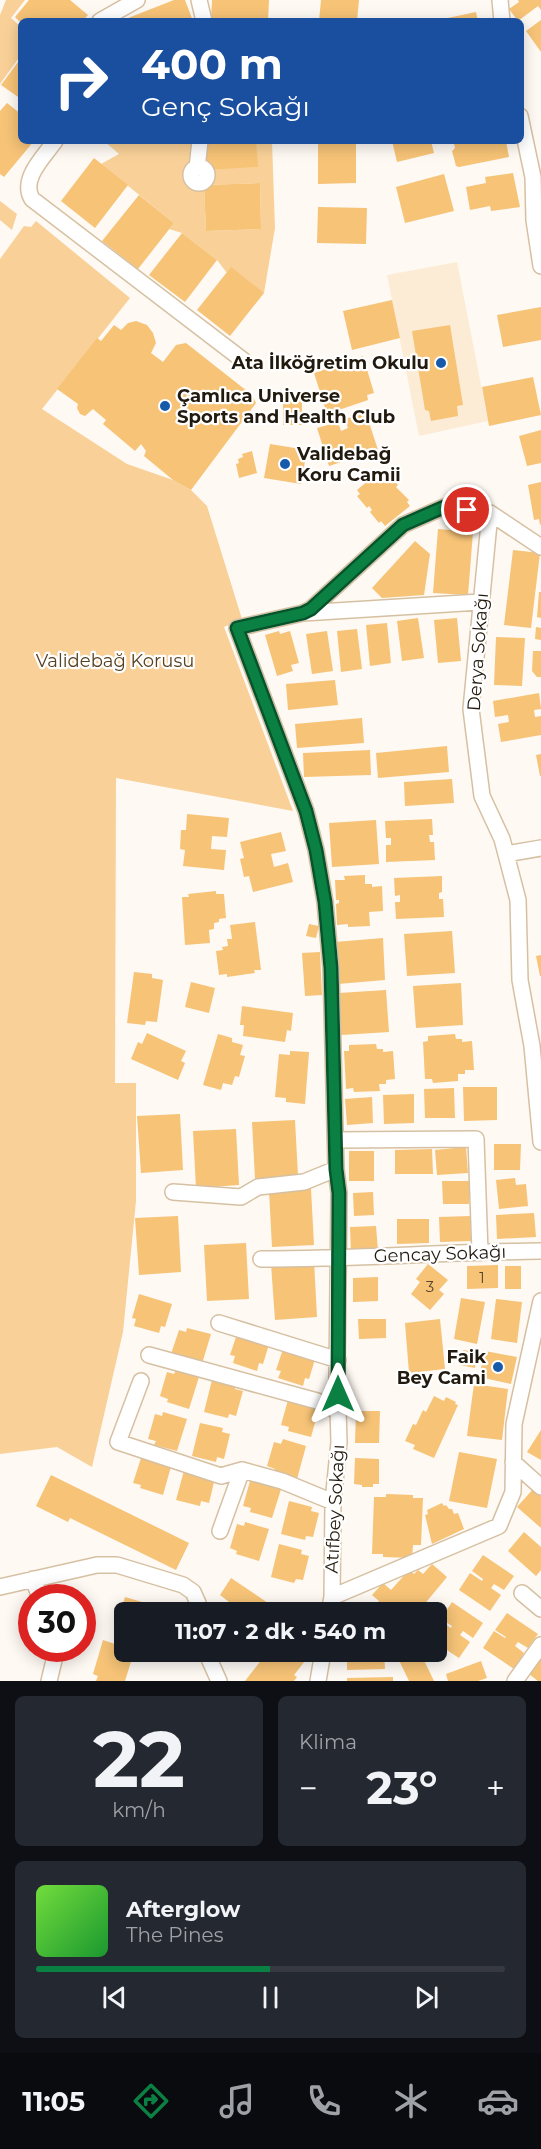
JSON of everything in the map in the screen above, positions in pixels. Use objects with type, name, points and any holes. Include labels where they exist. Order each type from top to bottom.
[{"type":"street","points":[[105,18],[137,0]]},
{"type":"street","points":[[199,0],[203,18]]},
{"type":"street","points":[[500,0],[502,18]]},
{"type":"street","points":[[524,131],[537,181],[534,220],[541,266]]},
{"type":"street","points":[[53,144],[30,177],[28,191],[32,199],[244,362]]},
{"type":"street","points":[[197,168],[200,144]]},
{"type":"street","points":[[303,613],[311,609],[403,525],[444,507],[490,513],[541,547]]},
{"type":"street","name":"Derya Sokağı","points":[[490,513],[471,709],[482,796],[502,839],[518,900],[520,980],[532,1046],[541,1142]]},
{"type":"street","points":[[303,613],[480,602]]},
{"type":"street","name":"Atıfbey Sokağı","points":[[303,613],[237,628],[306,811],[316,850],[325,902],[331,968],[336,1169],[339,1193],[339,1442],[333,1502],[331,1602]]},
{"type":"street","points":[[506,854],[541,848]]},
{"type":"street","points":[[336,1140],[476,1138],[480,1252]]},
{"type":"street","points":[[173,1192],[241,1197],[258,1187],[304,1182],[336,1169]]},
{"type":"street","name":"Gencay Sokağı","points":[[261,1259],[339,1259],[541,1251]]},
{"type":"street","points":[[332,1597],[499,1526],[513,1492],[514,1424],[541,1301]]},
{"type":"street","points":[[219,1323],[338,1360]]},
{"type":"street","points":[[149,1355],[317,1401],[338,1411]]},
{"type":"street","points":[[141,1381],[118,1442],[221,1476],[242,1470],[282,1480],[333,1502]]},
{"type":"street","points":[[513,1462],[541,1487]]},
{"type":"street","points":[[220,1531],[242,1470]]},
{"type":"street","points":[[0,1587],[97,1565],[117,1566],[183,1585],[193,1592],[198,1602]]},
{"type":"street","points":[[33,1579],[35,1584]]},
{"type":"street","points":[[522,1593],[541,1608]]},
{"type":"street","points":[[515,1681],[541,1645]]},
{"type":"street","points":[[50,1681],[54,1662]]},
{"type":"street","points":[[210,1662],[219,1681]]},
{"type":"street","points":[[318,1681],[321,1662]]},
{"type":"shaded area","name":"Ata İlköğretim Okulu","points":[[457,262],[488,421],[419,436],[387,275]]},
{"type":"green space","points":[[6,0],[25,0],[11,18],[18,24],[18,59],[0,84],[0,15]]},
{"type":"green space","points":[[107,144],[272,144],[275,228],[264,293],[227,273],[217,260],[182,233],[169,229],[174,223],[101,164],[119,154]],"holes":[[[260,183],[261,229],[206,231],[204,185]]]},
{"type":"green space","points":[[0,201],[17,214],[12,230],[0,220]]},
{"type":"green space","name":"Validebağ Korusu","points":[[36,221],[130,298],[42,409],[127,464],[173,480],[191,490],[207,506],[242,619],[224,627],[293,811],[116,778],[115,1083],[136,1083],[136,1201],[123,1332],[92,1467],[57,1447],[0,1454],[0,259],[24,226],[31,227]]},
{"type":"building","points":[[29,0],[70,0],[88,15],[86,18],[18,18],[18,20],[15,17]]},
{"type":"building","points":[[174,0],[185,0],[192,18],[128,18]]},
{"type":"building","points":[[212,0],[269,0],[268,18],[211,18]]},
{"type":"building","points":[[321,0],[359,0],[357,18],[319,18]]},
{"type":"building","points":[[518,0],[541,0],[541,10],[538,6],[522,18],[516,18],[509,9],[519,2]]},
{"type":"building","points":[[476,12],[477,18],[448,18]]},
{"type":"building","points":[[541,20],[541,52],[526,31]]},
{"type":"building","points":[[18,62],[18,97],[1,85]]},
{"type":"building","points":[[7,103],[18,112],[18,144],[32,144],[4,177],[0,174],[0,111]]},
{"type":"building","points":[[203,144],[256,144],[258,167],[205,170]]},
{"type":"building","points":[[318,144],[356,144],[356,183],[318,184]]},
{"type":"building","points":[[393,144],[432,144],[434,153],[397,162]]},
{"type":"building","points":[[454,144],[507,144],[509,157],[459,167],[456,166],[452,151],[455,148]]},
{"type":"building","points":[[94,158],[128,185],[95,228],[61,201]]},
{"type":"building","points":[[513,173],[520,207],[491,211],[490,206],[470,210],[466,187],[486,183],[485,177]]},
{"type":"building","points":[[444,174],[454,211],[405,223],[396,187]]},
{"type":"building","points":[[260,183],[261,229],[206,231],[204,185]]},
{"type":"building","points":[[139,195],[174,223],[138,269],[102,241]]},
{"type":"building","points":[[318,207],[367,208],[366,244],[317,243]]},
{"type":"building","points":[[182,233],[217,260],[185,302],[149,275]]},
{"type":"building","points":[[231,267],[264,293],[230,336],[197,310]]},
{"type":"building","points":[[392,300],[400,338],[352,350],[343,311]]},
{"type":"building","points":[[541,307],[541,340],[503,347],[497,315]]},
{"type":"building","name":"Çamlıca Universe Sports and Health Club","points":[[136,321],[147,325],[153,333],[156,343],[151,353],[163,362],[176,345],[186,343],[252,395],[256,403],[191,490],[173,480],[144,456],[146,451],[141,444],[135,451],[103,424],[106,420],[93,409],[85,416],[80,414],[78,404],[57,389],[97,338],[101,341],[114,325],[121,330],[128,323]]},
{"type":"building","name":"Ata İlköğretim Okulu","points":[[450,325],[463,405],[457,406],[458,416],[431,421],[429,411],[425,410],[412,331]]},
{"type":"building","points":[[363,356],[374,393],[367,395],[368,400],[327,414],[314,373]]},
{"type":"building","points":[[533,377],[541,415],[489,426],[482,387]]},
{"type":"building","points":[[302,400],[302,425],[283,425],[283,401]]},
{"type":"building","points":[[366,413],[378,450],[329,466],[317,428],[338,422],[341,431],[348,428],[345,419]]},
{"type":"building","points":[[541,430],[541,463],[527,466],[519,436]]},
{"type":"building","name":"Validebağ Koru Camii","points":[[270,444],[307,450],[301,484],[264,478]]},
{"type":"building","points":[[252,451],[257,473],[239,478],[236,464],[239,463],[238,459],[243,457],[242,454]]},
{"type":"building","points":[[381,470],[385,474],[387,472],[398,485],[396,487],[409,500],[407,502],[410,506],[385,526],[381,521],[379,523],[370,512],[372,510],[369,506],[367,508],[357,496],[360,494],[357,490]]},
{"type":"building","points":[[541,482],[540,525],[539,519],[534,520],[528,485]]},
{"type":"building","points":[[438,529],[473,532],[468,595],[433,593]]},
{"type":"building","points":[[415,541],[430,554],[424,595],[382,598],[372,588]]},
{"type":"building","points":[[513,550],[540,553],[531,628],[504,625]]},
{"type":"building","points":[[539,592],[541,592],[541,618],[537,617]]},
{"type":"building","points":[[418,618],[424,658],[402,661],[397,621]]},
{"type":"building","points":[[457,618],[461,661],[438,663],[434,620]]},
{"type":"building","points":[[387,623],[391,663],[370,666],[366,625]]},
{"type":"building","points":[[536,627],[541,628],[541,640],[535,639]]},
{"type":"building","points":[[357,629],[362,669],[341,672],[337,631]]},
{"type":"building","points":[[279,631],[280,634],[290,631],[299,663],[291,665],[293,671],[277,676],[265,635]]},
{"type":"building","points":[[327,631],[333,671],[312,674],[306,634]]},
{"type":"building","points":[[496,637],[525,638],[522,686],[494,685]]},
{"type":"building","points":[[533,651],[541,651],[541,677],[537,677],[532,671]]},
{"type":"building","points":[[335,680],[338,705],[288,710],[286,684]]},
{"type":"building","points":[[539,693],[541,709],[534,710],[535,717],[541,716],[541,735],[501,742],[498,724],[509,722],[508,715],[495,717],[493,701]]},
{"type":"building","points":[[362,718],[364,743],[297,748],[295,724]]},
{"type":"building","points":[[447,746],[449,772],[378,778],[376,753]]},
{"type":"building","points":[[370,750],[371,775],[304,777],[303,753]]},
{"type":"building","points":[[541,754],[541,776],[540,776],[536,755]]},
{"type":"building","points":[[452,779],[454,803],[405,806],[404,782]]},
{"type":"building","points":[[187,814],[229,818],[227,837],[212,836],[211,849],[226,850],[224,870],[183,866],[185,850],[180,849],[181,830],[186,830]]},
{"type":"building","points":[[432,819],[433,835],[429,835],[430,842],[434,842],[435,860],[386,862],[386,845],[391,845],[391,838],[386,838],[385,821]]},
{"type":"building","points":[[376,820],[379,864],[332,867],[329,823]]},
{"type":"building","points":[[281,832],[286,851],[271,854],[274,867],[288,863],[293,882],[253,892],[249,876],[244,877],[240,859],[244,858],[240,842]]},
{"type":"building","points":[[365,875],[365,884],[372,884],[372,887],[382,886],[383,911],[369,912],[370,926],[337,925],[336,904],[339,900],[336,900],[335,880],[345,880],[344,876]]},
{"type":"building","points":[[442,876],[442,892],[439,893],[439,899],[443,899],[444,917],[396,919],[395,902],[400,902],[400,895],[395,896],[394,878]]},
{"type":"building","points":[[216,891],[216,894],[224,894],[226,918],[219,919],[219,922],[214,923],[214,929],[209,930],[210,943],[185,945],[182,897],[189,897],[188,894]]},
{"type":"building","points":[[255,922],[261,970],[227,977],[227,974],[219,975],[216,951],[223,950],[222,947],[228,946],[227,939],[232,939],[230,925]]},
{"type":"building","points":[[309,924],[319,926],[316,938],[306,936]]},
{"type":"building","points":[[452,931],[455,973],[407,976],[404,934]]},
{"type":"building","points":[[383,938],[385,980],[338,984],[335,942]]},
{"type":"building","points":[[320,952],[322,995],[305,996],[302,953]]},
{"type":"building","points":[[541,955],[541,976],[540,976],[536,956]]},
{"type":"building","points":[[134,972],[152,974],[152,978],[163,980],[157,1022],[146,1021],[145,1025],[127,1023]]},
{"type":"building","points":[[191,982],[215,988],[209,1013],[185,1007]]},
{"type":"building","points":[[461,983],[463,1025],[416,1028],[413,986]]},
{"type":"building","points":[[386,990],[389,1032],[341,1035],[339,993]]},
{"type":"building","points":[[242,1006],[293,1013],[291,1031],[287,1030],[285,1042],[243,1036],[244,1025],[240,1025]]},
{"type":"building","points":[[147,1033],[186,1051],[181,1061],[185,1063],[178,1080],[131,1059],[138,1042],[142,1044]]},
{"type":"building","points":[[218,1034],[232,1038],[232,1042],[243,1045],[240,1055],[245,1056],[239,1077],[235,1076],[232,1085],[223,1083],[221,1090],[203,1085]]},
{"type":"building","points":[[455,1034],[456,1039],[462,1039],[462,1042],[472,1041],[474,1070],[465,1070],[465,1074],[458,1074],[458,1081],[433,1083],[432,1079],[425,1079],[423,1042],[428,1041],[428,1036]]},
{"type":"building","points":[[376,1044],[377,1049],[383,1049],[383,1052],[393,1051],[395,1079],[386,1080],[386,1084],[379,1084],[380,1091],[354,1092],[353,1088],[346,1089],[344,1051],[349,1051],[349,1045]]},
{"type":"building","points":[[290,1051],[309,1052],[305,1104],[286,1102],[286,1098],[275,1097],[279,1054],[290,1055]]},
{"type":"building","points":[[463,1087],[497,1087],[497,1120],[464,1121]]},
{"type":"building","points":[[454,1088],[455,1118],[425,1118],[424,1089]]},
{"type":"building","points":[[414,1094],[414,1123],[384,1124],[383,1095]]},
{"type":"building","points":[[372,1097],[373,1123],[347,1125],[345,1099]]},
{"type":"building","points":[[180,1114],[183,1170],[141,1173],[137,1116]]},
{"type":"building","points":[[295,1120],[298,1176],[255,1179],[252,1122]]},
{"type":"building","points":[[236,1129],[239,1185],[196,1188],[193,1131]]},
{"type":"building","points":[[494,1144],[521,1144],[520,1170],[494,1170]]},
{"type":"building","points":[[466,1147],[468,1173],[437,1175],[435,1150]]},
{"type":"building","points":[[432,1149],[433,1174],[395,1174],[395,1150]]},
{"type":"building","points":[[349,1151],[374,1151],[374,1181],[349,1181]]},
{"type":"building","points":[[515,1178],[516,1185],[526,1184],[528,1206],[499,1209],[496,1180]]},
{"type":"building","points":[[442,1181],[469,1181],[469,1204],[443,1204]]},
{"type":"building","points":[[311,1189],[314,1245],[272,1247],[269,1191]]},
{"type":"building","points":[[373,1192],[374,1215],[354,1216],[353,1193]]},
{"type":"building","points":[[534,1213],[536,1237],[497,1239],[496,1215]]},
{"type":"building","points":[[178,1216],[181,1272],[139,1275],[135,1218]]},
{"type":"building","points":[[470,1216],[471,1241],[440,1242],[439,1217]]},
{"type":"building","points":[[397,1219],[429,1219],[429,1243],[397,1244]]},
{"type":"building","points":[[376,1226],[378,1251],[351,1253],[350,1227]]},
{"type":"building","points":[[246,1243],[249,1299],[207,1301],[204,1245]]},
{"type":"building","points":[[314,1261],[317,1317],[275,1320],[271,1264]]},
{"type":"building","points":[[428,1264],[448,1280],[439,1290],[444,1294],[430,1310],[411,1294],[420,1282],[416,1279]]},
{"type":"building","points":[[498,1265],[498,1288],[467,1289],[467,1266]]},
{"type":"building","points":[[505,1266],[521,1266],[521,1289],[505,1289]]},
{"type":"building","points":[[378,1277],[378,1301],[353,1302],[353,1278]]},
{"type":"building","points":[[139,1294],[172,1304],[165,1327],[161,1326],[159,1333],[134,1326],[136,1319],[132,1318]]},
{"type":"building","points":[[461,1298],[485,1302],[477,1344],[454,1339]]},
{"type":"building","points":[[496,1299],[522,1302],[517,1343],[491,1339]]},
{"type":"building","points":[[358,1319],[386,1319],[386,1338],[359,1339]]},
{"type":"building","points":[[440,1319],[445,1369],[409,1373],[405,1323]]},
{"type":"building","points":[[187,1328],[211,1334],[201,1367],[171,1354],[179,1330],[186,1332]]},
{"type":"building","points":[[238,1331],[270,1341],[263,1364],[259,1363],[257,1371],[233,1363],[235,1356],[230,1355]]},
{"type":"building","points":[[284,1346],[316,1356],[309,1379],[305,1378],[303,1386],[278,1378],[281,1371],[276,1370]]},
{"type":"building","points":[[463,1350],[478,1352],[475,1368],[460,1365]]},
{"type":"building","name":"Faik Bey Cami","points":[[485,1351],[517,1357],[511,1384],[479,1377]]},
{"type":"building","points":[[176,1370],[199,1377],[189,1409],[167,1402],[168,1399],[160,1396],[167,1372],[174,1374]]},
{"type":"building","points":[[212,1380],[235,1385],[235,1389],[243,1391],[236,1416],[229,1414],[228,1418],[204,1412]]},
{"type":"building","points":[[474,1384],[508,1389],[502,1440],[467,1436]]},
{"type":"building","points":[[434,1396],[444,1401],[446,1397],[458,1405],[434,1458],[413,1449],[415,1445],[405,1441],[413,1424],[416,1425],[423,1410],[426,1412]]},
{"type":"building","points":[[288,1400],[320,1405],[311,1437],[288,1431],[289,1427],[281,1425]]},
{"type":"building","points":[[356,1411],[380,1411],[379,1443],[355,1443]]},
{"type":"building","points":[[163,1412],[187,1419],[177,1451],[154,1445],[156,1441],[148,1439],[155,1414],[162,1416]]},
{"type":"building","points":[[200,1423],[223,1428],[222,1432],[230,1434],[224,1459],[217,1457],[216,1462],[192,1456]]},
{"type":"building","points":[[541,1430],[541,1460],[527,1452]]},
{"type":"building","points":[[283,1439],[306,1446],[297,1479],[274,1472],[275,1469],[267,1466],[274,1442],[281,1444]]},
{"type":"building","points":[[459,1452],[497,1459],[487,1508],[449,1501]]},
{"type":"building","points":[[149,1456],[172,1463],[163,1495],[140,1488],[141,1485],[133,1483],[141,1458],[148,1460]]},
{"type":"building","points":[[355,1458],[379,1459],[379,1484],[373,1484],[373,1487],[362,1487],[362,1485],[354,1484]]},
{"type":"building","points":[[185,1467],[215,1478],[209,1503],[201,1501],[200,1506],[176,1500]]},
{"type":"building","points":[[51,1475],[189,1543],[176,1570],[70,1518],[68,1522],[36,1506]]},
{"type":"building","points":[[258,1479],[282,1486],[272,1518],[250,1512],[251,1508],[243,1506],[250,1481],[257,1483]]},
{"type":"building","points":[[534,1488],[541,1494],[541,1528],[517,1507]]},
{"type":"building","points":[[386,1494],[413,1495],[413,1498],[423,1498],[421,1545],[413,1545],[412,1558],[383,1557],[383,1554],[372,1554],[374,1497],[386,1497]]},
{"type":"building","points":[[289,1501],[312,1507],[311,1511],[319,1513],[313,1537],[306,1536],[305,1540],[281,1534]]},
{"type":"building","points":[[442,1503],[452,1509],[454,1514],[458,1513],[464,1529],[432,1544],[425,1515],[428,1514],[427,1510]]},
{"type":"building","points":[[245,1522],[269,1529],[259,1561],[236,1554],[237,1551],[230,1548],[237,1524],[244,1526]]},
{"type":"building","points":[[524,1532],[541,1547],[541,1570],[536,1576],[508,1551]]},
{"type":"building","points":[[279,1544],[302,1550],[301,1554],[309,1556],[303,1580],[296,1579],[294,1583],[271,1577]]},
{"type":"building","points":[[483,1555],[514,1576],[504,1590],[494,1584],[491,1588],[501,1595],[490,1611],[459,1590],[470,1573],[482,1581],[483,1579],[472,1571]]},
{"type":"building","points":[[432,1564],[447,1577],[426,1602],[378,1602],[372,1595],[383,1583],[391,1590],[409,1570],[414,1574],[418,1570],[423,1574]]},
{"type":"building","points":[[231,1578],[267,1602],[229,1602],[220,1595]]},
{"type":"building","points":[[125,1597],[142,1602],[123,1602]]},
{"type":"building","points":[[452,1602],[483,1623],[473,1638],[463,1631],[460,1635],[470,1642],[459,1658],[447,1650],[447,1625],[451,1628],[452,1626],[447,1623],[447,1610]]},
{"type":"building","points":[[507,1613],[538,1634],[528,1648],[518,1642],[515,1646],[524,1653],[514,1669],[483,1648],[494,1631],[506,1637],[495,1630]]},
{"type":"building","points":[[103,1640],[114,1644],[114,1662],[131,1662],[125,1681],[96,1681],[98,1676],[93,1674]]},
{"type":"building","points":[[541,1658],[541,1681],[538,1681],[529,1674]]},
{"type":"building","points":[[481,1661],[487,1678],[478,1681],[448,1681],[446,1674]]},
{"type":"building","points":[[260,1662],[304,1662],[294,1675],[297,1677],[294,1681],[245,1681]]},
{"type":"building","points":[[347,1662],[385,1662],[385,1669],[347,1670]]},
{"type":"building","points":[[400,1662],[425,1662],[434,1681],[409,1681]]},
{"type":"building","points":[[393,1677],[393,1681],[347,1681],[347,1678]]},
{"type":"place","name":"Ata İlköğretim Okulu","points":[[441,363]]},
{"type":"place","name":"Çamlıca Universe Sports and Health Club","points":[[165,406]]},
{"type":"place","name":"Validebağ Koru Camii","points":[[285,464]]},
{"type":"place","name":"Faik Bey Cami","points":[[498,1367]]},
{"type":"route","points":[[338,1394],[339,1193],[336,1169],[331,968],[325,902],[316,850],[306,811],[237,628],[303,613],[311,609],[403,525],[444,507],[467,510]]}]
